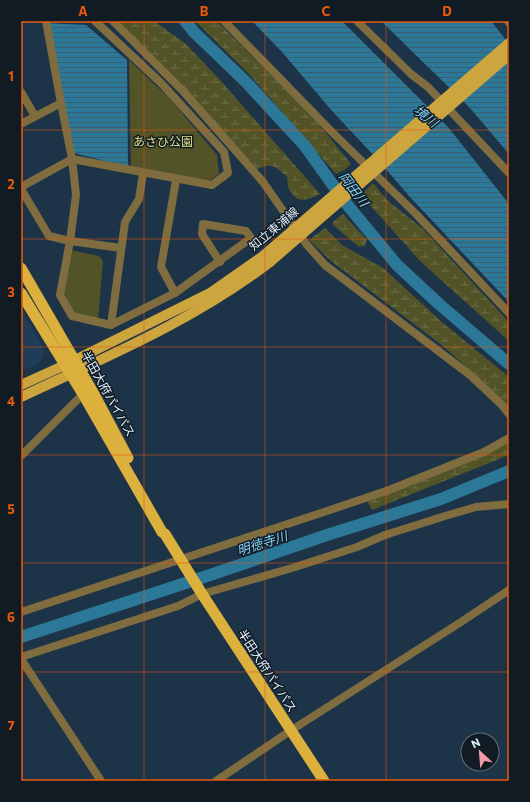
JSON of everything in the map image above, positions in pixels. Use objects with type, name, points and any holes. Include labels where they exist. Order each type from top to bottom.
[{"type":"highway","name":"半田大府パイパス","points":[[21,268],[72,367],[166,529],[165,534]]},
{"type":"highway","name":"半田大府パイパス","points":[[21,293],[72,367],[83,394],[162,532],[165,534],[290,731],[324,781]]},
{"type":"main road","name":"知立東浦線","points":[[267,259],[509,43]]},
{"type":"main road","name":"知立東浦線","points":[[21,397],[72,367],[210,293],[267,259],[509,55]]},
{"type":"main road","name":"知立東浦線","points":[[21,385],[72,367]]},
{"type":"street","points":[[46,21],[72,159],[76,195],[70,241],[60,295],[72,316],[111,325],[175,293],[220,262],[251,238],[246,231],[204,224],[202,234],[220,262]]},
{"type":"street","points":[[95,21],[161,83],[224,152],[228,173],[212,186],[72,159],[21,188],[49,236],[70,241],[121,248]]},
{"type":"street","points":[[112,21],[184,91],[263,182],[307,245],[325,265],[470,375],[502,405],[509,414]]},
{"type":"street","points":[[224,21],[332,132],[417,215],[509,314]]},
{"type":"street","points":[[357,21],[411,74],[428,87],[509,173]]},
{"type":"street","points":[[21,92],[35,116]]},
{"type":"street","points":[[21,124],[61,103]]},
{"type":"street","points":[[111,325],[125,222],[139,199],[142,173]]},
{"type":"street","points":[[175,293],[161,268],[176,180]]},
{"type":"street","points":[[21,456],[83,394]]},
{"type":"street","points":[[21,612],[183,564],[389,490],[484,452],[509,438]]},
{"type":"street","points":[[101,781],[21,658],[178,606],[200,591],[292,568],[357,547],[385,535],[445,516],[476,508],[509,504]]},
{"type":"street","points":[[216,781],[290,731],[462,622],[509,590]]},
{"type":"shaded area","points":[[21,310],[45,351],[39,363],[21,371]]},
{"type":"green space","points":[[108,21],[154,21],[186,44],[221,81],[320,194],[306,200],[298,199],[291,192],[288,185],[287,176],[276,168],[273,166],[266,166],[255,170]]},
{"type":"green space","points":[[195,21],[217,21],[312,116],[351,164],[336,174],[248,73]]},
{"type":"green space","name":"あさひ公園","points":[[129,60],[171,100],[217,155],[219,174],[203,185],[131,168]]},
{"type":"green space","points":[[373,183],[387,200],[422,228],[509,322],[509,341],[421,262],[361,195]]},
{"type":"green space","points":[[343,214],[367,240],[364,247],[359,247],[332,224]]},
{"type":"green space","points":[[325,228],[342,245],[383,268],[443,323],[509,377],[509,414],[486,385],[443,346],[331,261],[309,240]]},
{"type":"green space","points":[[65,249],[99,256],[103,261],[98,320],[72,316],[60,295]]},
{"type":"green space","points":[[509,438],[509,455],[372,510],[367,501]]},
{"type":"water","name":"境川","points":[[252,21],[342,21],[448,127],[509,204],[509,302],[410,197],[332,111],[282,52]]},
{"type":"water","points":[[381,21],[491,21],[509,44],[509,154],[470,108]]},
{"type":"water","points":[[45,23],[86,25],[127,60],[128,167],[74,153]]},
{"type":"waterway","name":"岡田川","points":[[185,21],[194,32],[246,82],[305,146],[345,202],[397,265],[439,304],[509,364]]},
{"type":"waterway","name":"明徳寺川","points":[[21,637],[327,535],[441,499],[509,471]]}]
